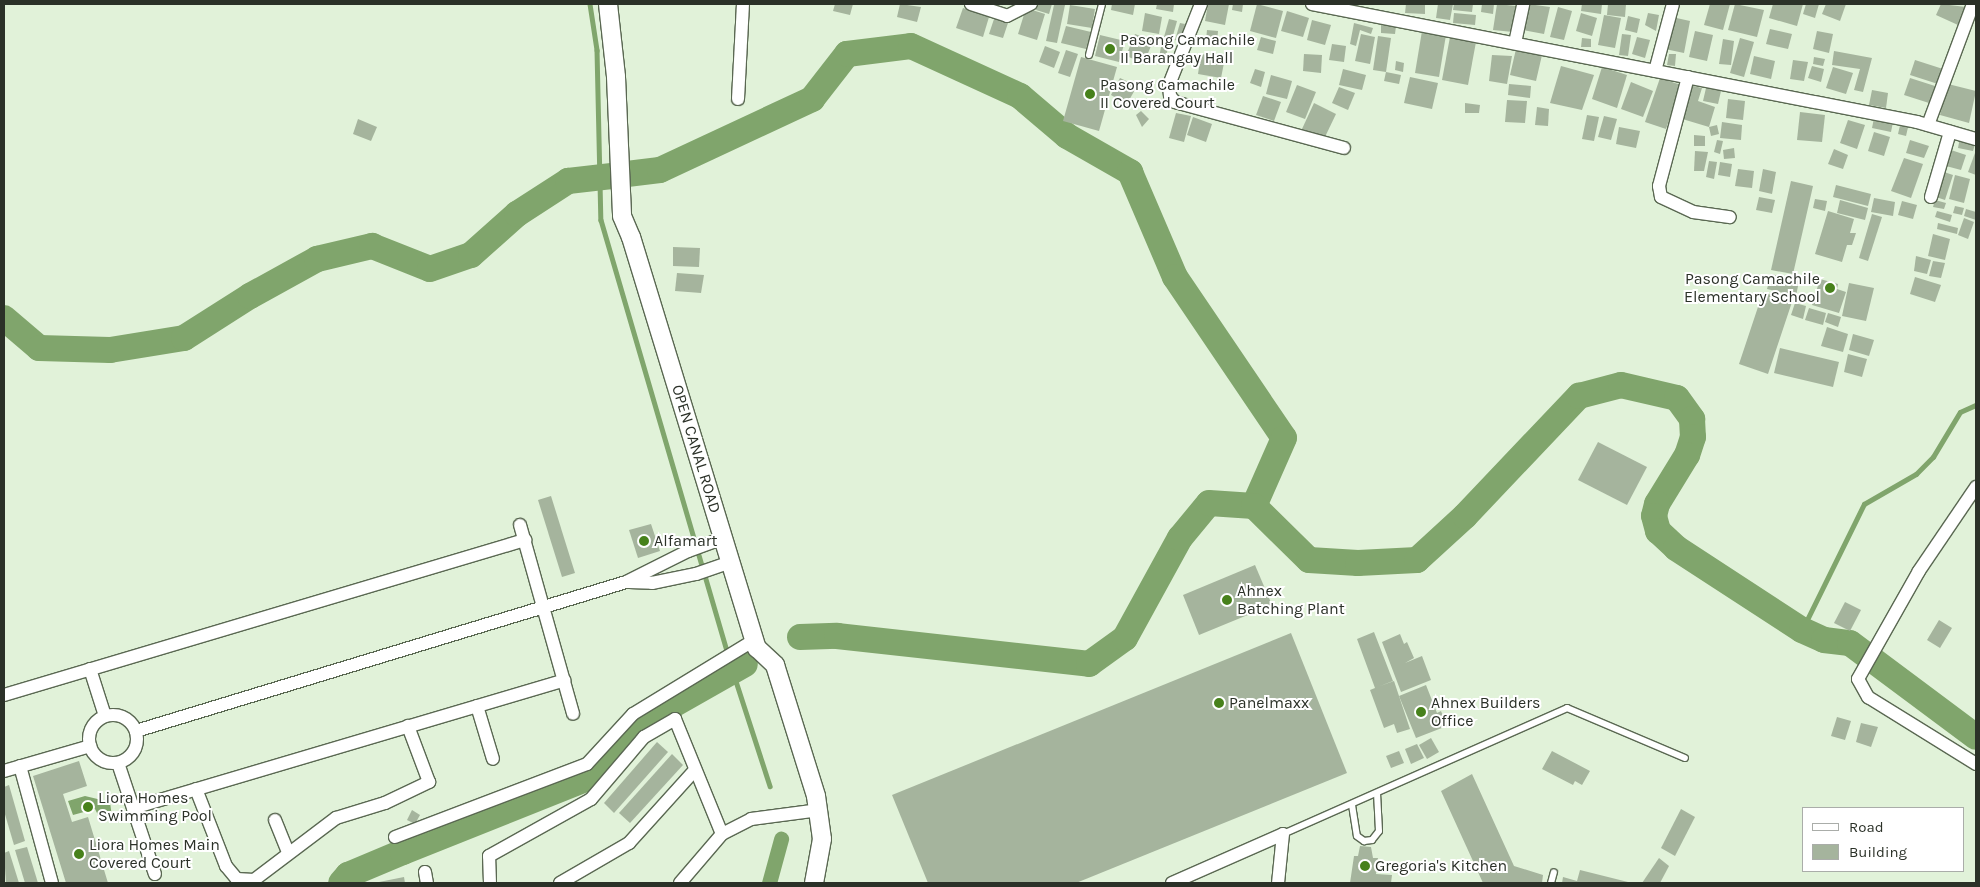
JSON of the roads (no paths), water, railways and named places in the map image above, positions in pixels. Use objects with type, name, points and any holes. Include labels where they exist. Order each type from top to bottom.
[{"type":"main road","name":"OPEN CANAL ROAD","points":[[608,4],[616,77],[622,216],[631,237],[754,640],[757,648],[775,665],[819,810],[822,839],[814,883]]},
{"type":"street","points":[[738,99],[743,4]]},
{"type":"street","points":[[972,4],[1007,16],[1031,4]]},
{"type":"street","points":[[1201,4],[1169,85],[1175,102],[1344,148]]},
{"type":"street","points":[[1312,4],[1928,125],[1976,139]]},
{"type":"street","points":[[1515,43],[1523,4]]},
{"type":"street","points":[[1655,71],[1673,4]]},
{"type":"street","points":[[1928,125],[1973,4]]},
{"type":"street","points":[[1688,77],[1659,186],[1661,197],[1693,212],[1730,217]]},
{"type":"street","points":[[1931,197],[1950,132]]},
{"type":"street","points":[[1976,487],[1887,623],[1862,668],[1858,679],[1868,698],[1976,764]]},
{"type":"street","points":[[520,525],[574,714]]},
{"type":"street","points":[[136,731],[626,582],[688,551],[723,538]]},
{"type":"street","points":[[4,695],[524,540]]},
{"type":"street","points":[[626,582],[672,579],[711,570],[730,562]]},
{"type":"street","points":[[394,837],[587,764],[633,714],[732,656],[754,640]]},
{"type":"street","points":[[90,669],[105,716]]},
{"type":"street","points":[[133,808],[564,680]]},
{"type":"street","points":[[477,706],[493,759]]},
{"type":"street","points":[[105,716],[120,716],[136,731],[137,739],[132,754],[118,762],[104,761],[90,746],[93,725],[105,716]]},
{"type":"street","points":[[490,883],[489,856],[591,799],[644,737],[675,719],[722,834]]},
{"type":"street","points":[[196,789],[226,866],[237,879],[254,880],[336,818],[385,803],[429,782],[408,726]]},
{"type":"street","points":[[4,771],[90,746]]},
{"type":"street","points":[[118,762],[155,874]]},
{"type":"street","points":[[20,766],[52,883]]},
{"type":"street","points":[[560,883],[629,844],[695,770]]},
{"type":"street","points":[[680,883],[699,864],[722,834],[751,819],[819,810]]},
{"type":"street","points":[[275,820],[288,853]]},
{"type":"street","points":[[1172,883],[1283,834],[1278,883]]},
{"type":"street","points":[[694,883],[699,864]]},
{"type":"lane","points":[[1089,55],[1102,4]]},
{"type":"lane","points":[[666,562],[672,579]]},
{"type":"lane","points":[[1283,834],[1377,794],[1567,708],[1686,758]]},
{"type":"lane","points":[[1352,805],[1358,836],[1364,840],[1372,840],[1379,831],[1377,794]]},
{"type":"lane","points":[[1551,883],[1554,872]]},
{"type":"waterway","points":[[590,4],[597,50],[601,220],[733,672],[770,786]]},
{"type":"waterway","points":[[627,174],[660,170],[812,99],[847,54],[911,46],[1020,96],[1067,136],[1130,172],[1175,277],[1284,438],[1254,506]]},
{"type":"waterway","points":[[4,318],[39,348],[110,350],[184,338],[250,296],[317,259],[372,246],[430,269],[471,255],[517,214],[568,181],[612,176]]},
{"type":"waterway","points":[[800,637],[837,636],[1089,664],[1125,638],[1180,538],[1209,503],[1254,506],[1309,560],[1358,563],[1417,560],[1465,516],[1579,396],[1621,385],[1677,398],[1692,419],[1693,437],[1687,455],[1657,504],[1654,516],[1658,531],[1676,548],[1802,630],[1824,640],[1850,643],[1976,737]]},
{"type":"waterway","points":[[1802,630],[1864,504],[1916,474],[1933,457],[1960,412],[1976,405]]},
{"type":"waterway","points":[[341,883],[348,875],[593,776],[643,722],[745,664]]},
{"type":"waterway","points":[[769,883],[781,839]]},
{"type":"place","name":"Pasong Camachile II Barangay Hall","points":[[1110,49]]},
{"type":"place","name":"Pasong Camachile II Covered Court","points":[[1090,94]]},
{"type":"place","name":"Pasong Camachile Elementary School","points":[[1830,288]]},
{"type":"place","name":"Alfamart","points":[[644,541]]},
{"type":"place","name":"Ahnex Batching Plant","points":[[1227,600]]},
{"type":"place","name":"Panelmaxx","points":[[1219,703]]},
{"type":"place","name":"Ahnex Builders Office","points":[[1421,712]]},
{"type":"place","name":"Liora Homes Swimming Pool","points":[[88,807]]},
{"type":"place","name":"Liora Homes Main Covered Court","points":[[79,854]]},
{"type":"place","name":"Gregoria's Kitchen","points":[[1365,866]]}]
